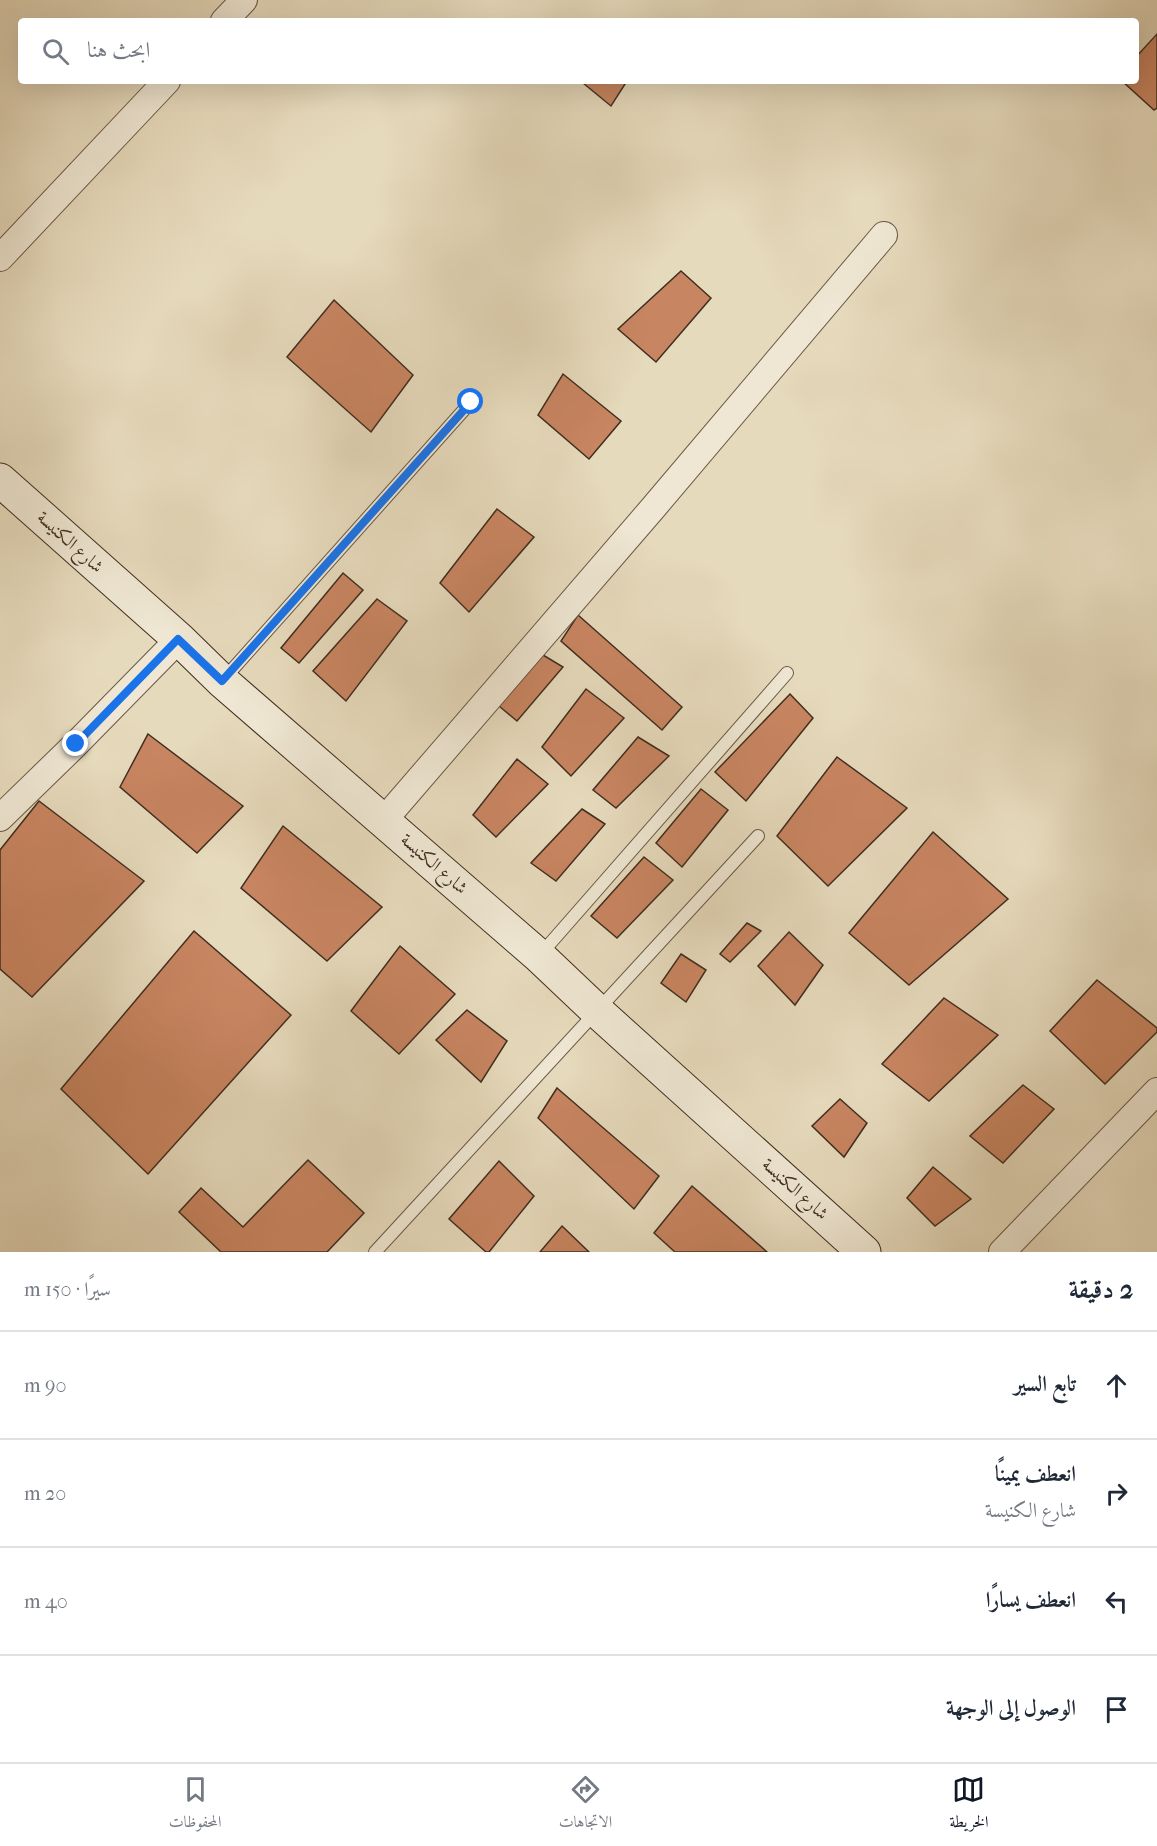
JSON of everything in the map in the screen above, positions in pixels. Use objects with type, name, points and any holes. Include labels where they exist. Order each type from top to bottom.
[{"type":"main road","name":"شارع الكنيسة","points":[[0,480],[222,681],[539,956],[858,1250]]},
{"type":"street","points":[[227,18],[244,0]]},
{"type":"street","points":[[0,258],[164,84]]},
{"type":"street","points":[[384,820],[884,235]]},
{"type":"street","points":[[0,818],[85,736],[178,639]]},
{"type":"street","points":[[1002,1252],[1157,1091]]},
{"type":"lane","points":[[222,681],[471,402]]},
{"type":"lane","points":[[539,956],[787,673]]},
{"type":"lane","points":[[375,1252],[758,836]]},
{"type":"building","points":[[1157,34],[1157,108],[1154,110],[1125,84],[1139,84],[1139,54]]},
{"type":"building","points":[[584,84],[625,84],[611,106]]},
{"type":"building","points":[[681,271],[711,298],[656,362],[618,329]]},
{"type":"building","points":[[334,300],[413,375],[371,432],[287,357]]},
{"type":"building","points":[[563,374],[621,421],[589,459],[538,415]]},
{"type":"building","points":[[497,509],[534,537],[469,612],[440,583]]},
{"type":"building","points":[[343,573],[363,590],[299,663],[281,648]]},
{"type":"building","points":[[377,599],[407,621],[346,701],[313,671]]},
{"type":"building","points":[[578,615],[682,707],[662,730],[561,641]]},
{"type":"building","points":[[543,655],[563,667],[517,721],[499,706]]},
{"type":"building","points":[[586,689],[624,718],[571,776],[542,747]]},
{"type":"building","points":[[790,694],[813,718],[746,801],[715,772]]},
{"type":"building","points":[[148,734],[243,806],[197,853],[120,787]]},
{"type":"building","points":[[638,737],[669,756],[616,808],[593,790]]},
{"type":"building","points":[[837,757],[907,808],[828,886],[777,836]]},
{"type":"building","points":[[517,759],[548,784],[496,837],[473,815]]},
{"type":"building","points":[[701,789],[728,810],[682,867],[656,843]]},
{"type":"building","points":[[39,801],[144,881],[32,997],[0,969],[0,850]]},
{"type":"building","points":[[582,809],[605,824],[556,881],[531,863]]},
{"type":"building","points":[[283,826],[382,907],[327,961],[241,888]]},
{"type":"building","points":[[933,832],[1008,899],[909,985],[849,933]]},
{"type":"building","points":[[644,857],[673,880],[617,938],[591,916]]},
{"type":"building","points":[[747,923],[761,931],[730,962],[720,954]]},
{"type":"building","points":[[194,931],[291,1015],[148,1174],[61,1089]]},
{"type":"building","points":[[789,932],[823,965],[795,1005],[758,966]]},
{"type":"building","points":[[400,946],[455,994],[399,1054],[351,1011]]},
{"type":"building","points":[[681,954],[706,970],[686,1002],[661,983]]},
{"type":"building","points":[[1097,980],[1157,1028],[1157,1032],[1105,1084],[1050,1031]]},
{"type":"building","points":[[944,998],[998,1035],[929,1101],[882,1064]]},
{"type":"building","points":[[467,1010],[507,1041],[481,1082],[436,1040]]},
{"type":"building","points":[[1023,1085],[1054,1109],[1003,1163],[970,1136]]},
{"type":"building","points":[[557,1088],[659,1176],[634,1209],[538,1118]]},
{"type":"building","points":[[840,1099],[867,1123],[844,1157],[812,1126]]},
{"type":"building","points":[[308,1160],[364,1213],[327,1252],[221,1252],[179,1212],[201,1188],[243,1227]]},
{"type":"building","points":[[499,1161],[534,1196],[489,1252],[486,1252],[449,1219]]},
{"type":"building","points":[[933,1167],[971,1199],[935,1226],[907,1198]]},
{"type":"building","points":[[692,1186],[767,1252],[675,1252],[654,1233]]},
{"type":"building","points":[[562,1226],[589,1252],[540,1252]]},
{"type":"route","points":[[76,744],[178,639],[222,681],[471,402]]}]
